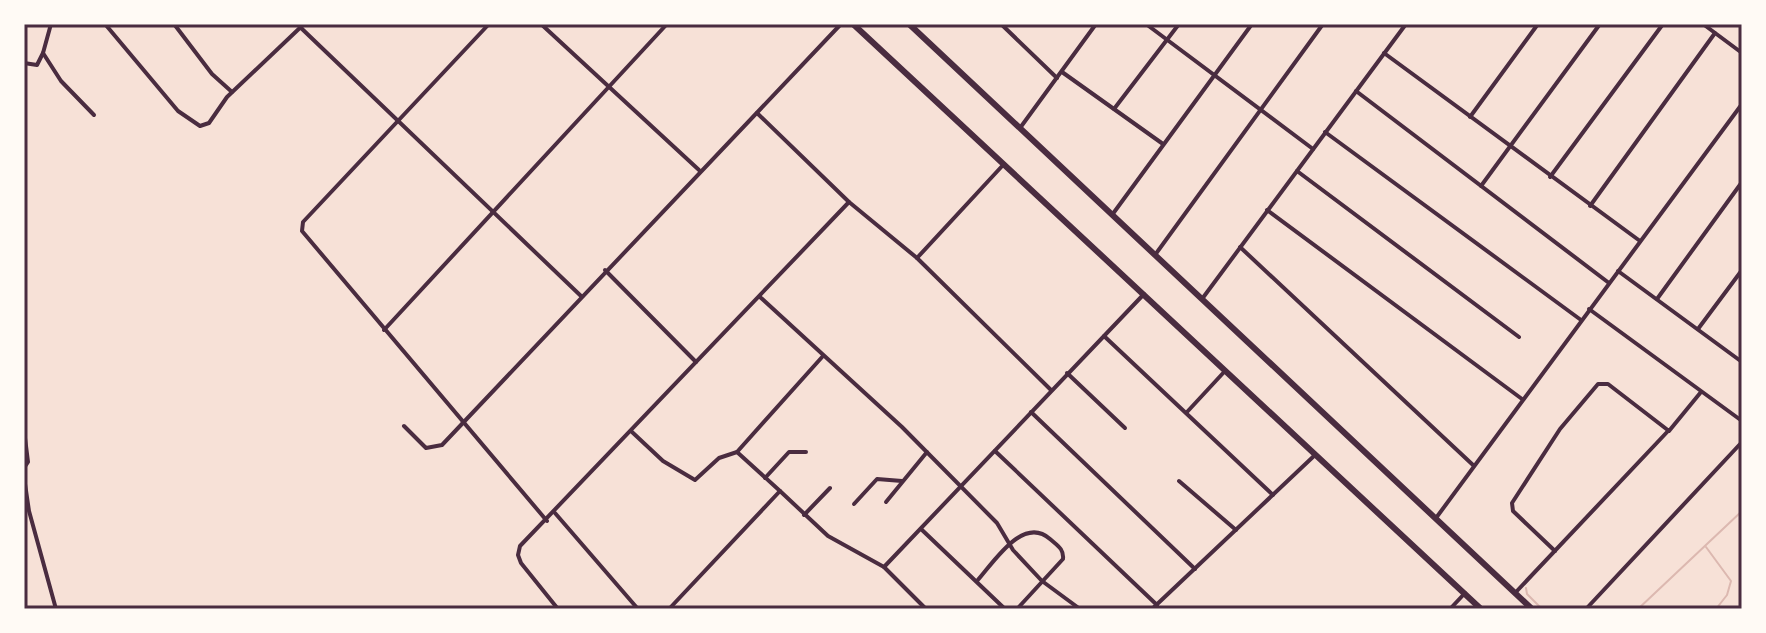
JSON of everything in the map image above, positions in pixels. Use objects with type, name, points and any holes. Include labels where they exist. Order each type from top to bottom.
[{"type":"main road","points":[[853,24],[1481,609]]},
{"type":"main road","points":[[909,24],[1532,609]]},
{"type":"street","points":[[24,63],[37,65],[51,24]]},
{"type":"street","points":[[105,24],[178,111],[196,125],[209,123],[233,92],[302,26],[581,296]]},
{"type":"street","points":[[174,24],[212,74],[233,92]]},
{"type":"street","points":[[489,24],[302,226],[325,262],[547,521]]},
{"type":"street","points":[[541,24],[699,170]]},
{"type":"street","points":[[384,330],[667,24]]},
{"type":"street","points":[[404,426],[422,446],[434,449],[465,422],[699,170],[841,24]]},
{"type":"street","points":[[1001,24],[1057,78]]},
{"type":"street","points":[[1020,128],[1096,24]]},
{"type":"street","points":[[1146,24],[1313,149]]},
{"type":"street","points":[[1114,109],[1179,24]]},
{"type":"street","points":[[1112,215],[1252,24]]},
{"type":"street","points":[[1155,255],[1323,24]]},
{"type":"street","points":[[1202,299],[1406,24]]},
{"type":"street","points":[[1470,117],[1538,24]]},
{"type":"street","points":[[1481,186],[1600,24]]},
{"type":"street","points":[[1550,177],[1663,24]]},
{"type":"street","points":[[1703,24],[1742,53]]},
{"type":"street","points":[[1590,206],[1715,33]]},
{"type":"street","points":[[43,53],[61,81],[94,115]]},
{"type":"street","points":[[1384,53],[1640,241]]},
{"type":"street","points":[[1062,72],[1163,144]]},
{"type":"street","points":[[1356,90],[1609,283]]},
{"type":"street","points":[[1436,518],[1742,104]]},
{"type":"street","points":[[757,113],[849,202],[917,258],[1051,390]]},
{"type":"street","points":[[1325,132],[1581,320]]},
{"type":"street","points":[[917,258],[1004,164]]},
{"type":"street","points":[[1297,171],[1519,337]]},
{"type":"street","points":[[1657,299],[1742,182]]},
{"type":"street","points":[[558,609],[518,555],[520,546],[555,513],[849,202]]},
{"type":"street","points":[[1267,210],[1522,399]]},
{"type":"street","points":[[1240,247],[1473,465]]},
{"type":"street","points":[[605,270],[696,362]]},
{"type":"street","points":[[1698,329],[1742,270]]},
{"type":"street","points":[[1618,271],[1742,362]]},
{"type":"street","points":[[884,567],[1144,294]]},
{"type":"street","points":[[760,297],[927,452],[997,523],[1010,545],[1042,581],[1080,609]]},
{"type":"street","points":[[1589,309],[1742,421]]},
{"type":"street","points":[[1104,336],[1273,495]]},
{"type":"street","points":[[632,432],[663,461],[695,480],[719,458],[737,452],[823,356]]},
{"type":"street","points":[[1187,412],[1225,371]]},
{"type":"street","points":[[1067,373],[1125,428]]},
{"type":"street","points":[[1555,551],[1513,511],[1512,503],[1560,429],[1598,384],[1608,384],[1669,431]]},
{"type":"street","points":[[1515,593],[1703,393]]},
{"type":"street","points":[[1031,412],[1195,569]]},
{"type":"street","points":[[24,430],[28,462],[24,468]]},
{"type":"street","points":[[1586,609],[1742,442]]},
{"type":"street","points":[[995,451],[1155,607],[1315,455]]},
{"type":"street","points":[[737,452],[828,536],[884,567],[926,609]]},
{"type":"street","points":[[765,478],[789,452],[806,452]]},
{"type":"street","points":[[886,502],[927,452]]},
{"type":"street","points":[[24,477],[29,511],[56,609]]},
{"type":"street","points":[[854,504],[877,479],[902,481]]},
{"type":"street","points":[[1179,481],[1236,530]]},
{"type":"street","points":[[804,515],[830,488]]},
{"type":"street","points":[[669,609],[780,491]]},
{"type":"street","points":[[555,513],[638,609]]},
{"type":"street","points":[[921,529],[1005,609]]},
{"type":"street","points":[[977,581],[1010,545],[1037,530],[1062,549],[1063,559],[1017,609]]},
{"type":"street","points":[[1450,609],[1465,593]]},
{"type":"waterway","points":[[1638,609],[1742,511]]},
{"type":"waterway","points":[[1706,547],[1731,581],[1727,595],[1716,609]]},
{"type":"waterway","points":[[1526,588],[1527,594],[1542,609]]}]
